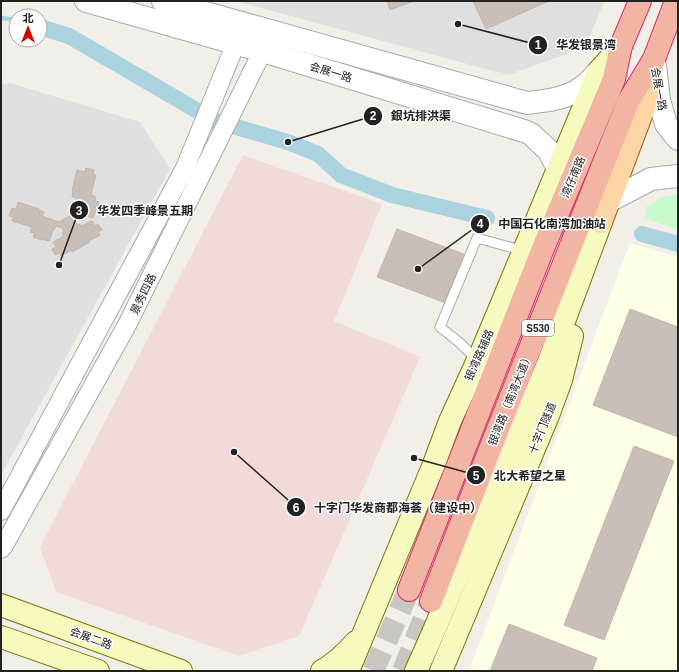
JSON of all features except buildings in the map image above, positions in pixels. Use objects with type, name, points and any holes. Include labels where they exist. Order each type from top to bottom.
[{"type":"highway","name":"S530","points":[[621,46],[640,1]]},
{"type":"highway","name":"银湾路（南湾大道）","points":[[431,601],[628,102],[654,59],[676,1]]},
{"type":"highway","name":"湾仔南路","points":[[409,590],[542,251],[614,80],[621,46]]},
{"type":"main road","name":"银湾路辅路","points":[[348,671],[434,464],[450,421],[524,251],[599,71],[621,46]]},
{"type":"main road","points":[[416,671],[548,364],[645,105],[654,59]]},
{"type":"main road","name":"十字门隧道","points":[[441,671],[549,413],[561,380],[602,222]]},
{"type":"main road","name":"会展二路","points":[[1,605],[181,671]]},
{"type":"main road","points":[[322,671],[329,667],[363,636]]},
{"type":"main road","points":[[1,637],[98,671]]},
{"type":"street","name":"会展一路","points":[[86,1],[263,51],[524,131],[531,134],[549,151],[558,169]]},
{"type":"street","name":"会展一路","points":[[163,1],[527,103],[569,95],[581,88],[599,71]]},
{"type":"street","name":"景秀四路","points":[[1,511],[185,168],[244,24]]},
{"type":"street","name":"景秀四路","points":[[1,549],[127,325],[272,32]]},
{"type":"street","name":"会展一路","points":[[654,59],[658,100],[666,124],[678,139]]},
{"type":"street","points":[[610,201],[651,179],[678,176]]},
{"type":"lane","points":[[477,360],[460,343],[440,327],[477,238],[524,251]]},
{"type":"shaded area","points":[[236,1],[604,1],[586,47],[508,75]]},
{"type":"shaded area","points":[[10,83],[140,122],[170,169],[1,475],[1,84]]},
{"type":"shaded area","points":[[243,155],[382,204],[334,321],[420,357],[299,636],[239,656],[56,592],[40,547]]},
{"type":"shaded area","points":[[630,243],[678,257],[678,671],[469,671]]},
{"type":"green space","points":[[678,194],[678,230],[647,219],[645,208],[662,197]]},
{"type":"waterway","points":[[1,18],[8,19]]},
{"type":"waterway","points":[[48,29],[69,36],[215,121],[288,142],[318,154],[341,175],[392,195],[487,218]]},
{"type":"waterway","points":[[642,234],[678,244]]},
{"type":"tunnel","points":[[373,671],[409,590]]},
{"type":"tunnel","points":[[403,671],[431,601]]},
{"type":"place","name":"华发银景湾","points":[[458,24]]},
{"type":"place","name":"銀坑排洪渠","points":[[288,142]]},
{"type":"place","name":"华发四季峰景五期","points":[[59,265]]},
{"type":"place","name":"中国石化南湾加油站","points":[[418,269]]},
{"type":"place","name":"十字门华发商都海荟（建设中）","points":[[234,452]]},
{"type":"place","name":"北大希望之星","points":[[414,458]]}]
